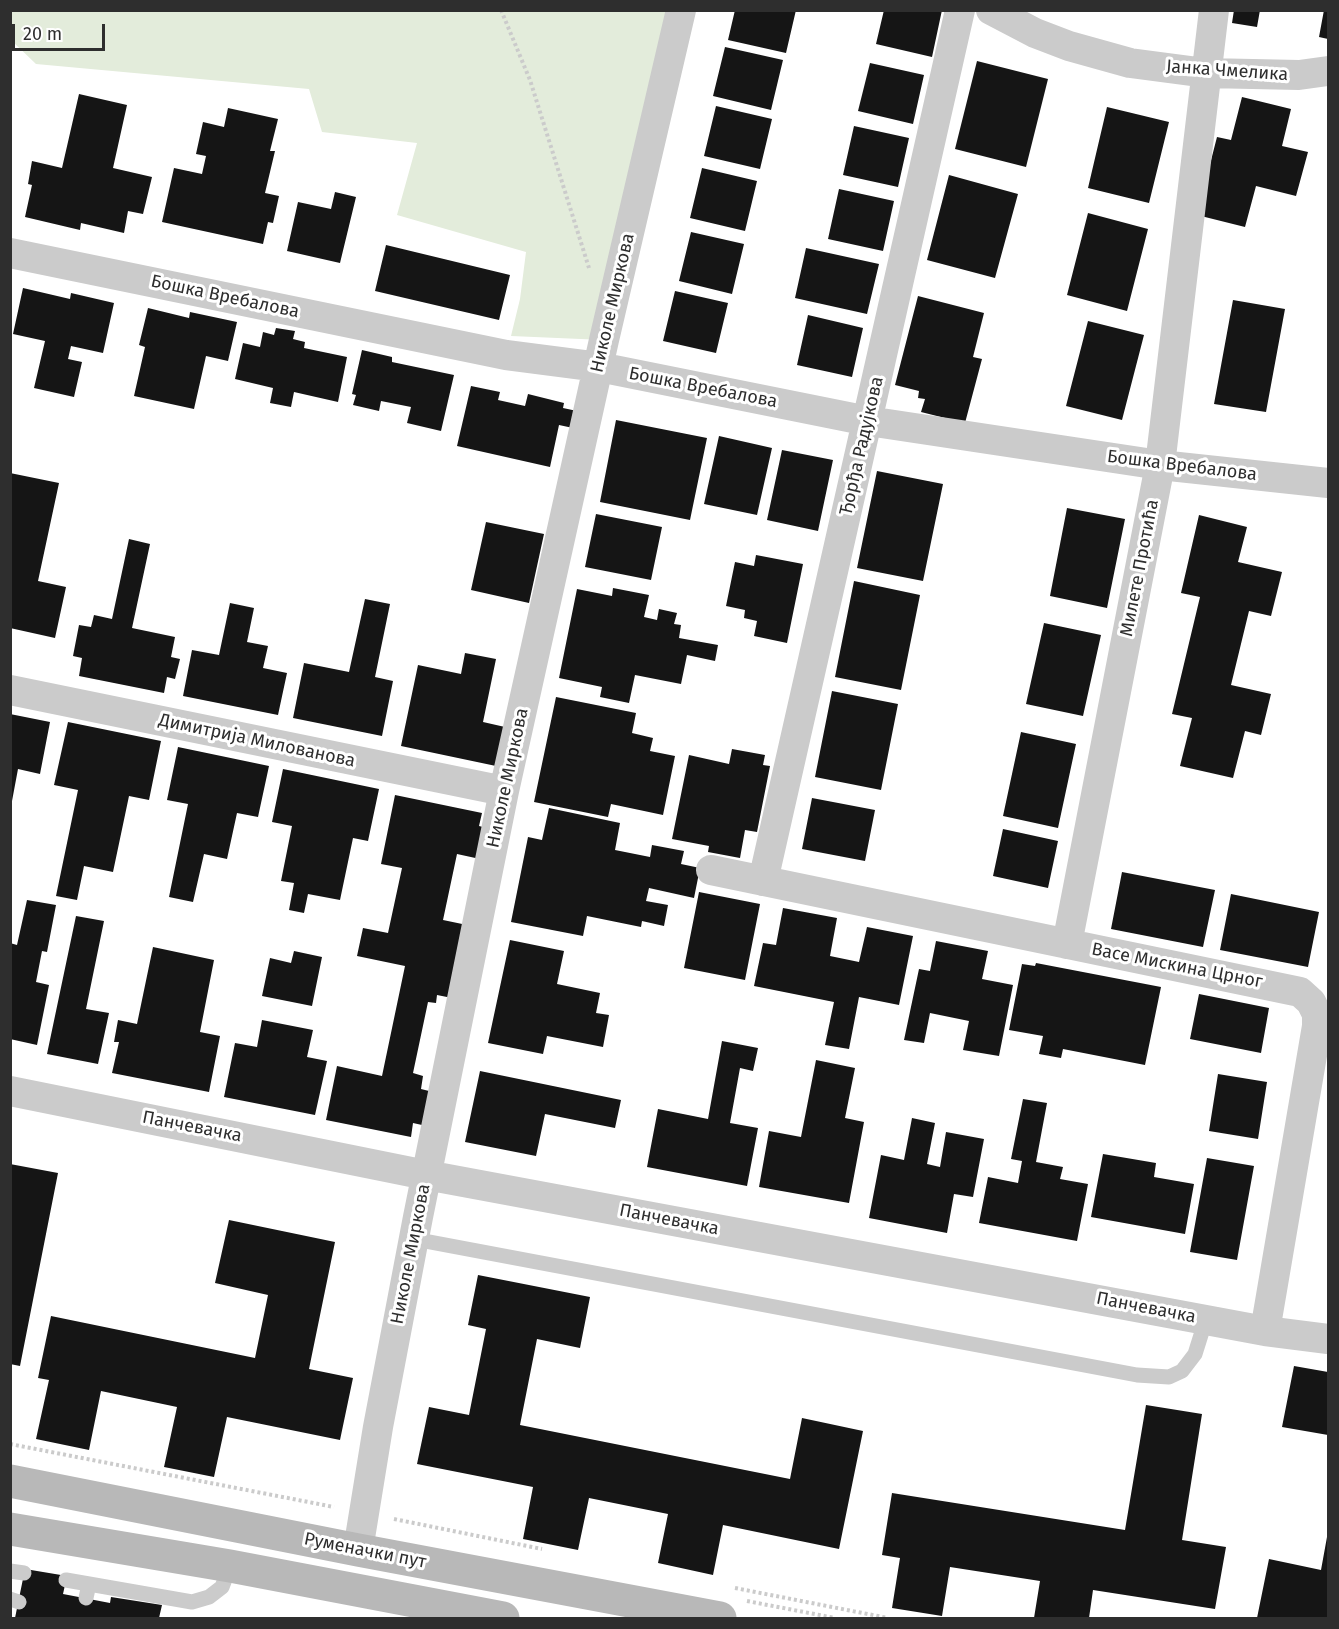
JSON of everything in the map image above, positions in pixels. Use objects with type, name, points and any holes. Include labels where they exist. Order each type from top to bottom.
[{"type":"main road","name":"Руменачки пут","points":[[10,1481],[358,1550],[720,1618]]},
{"type":"main road","points":[[10,1529],[230,1566],[503,1618]]},
{"type":"street","name":"Николе Миркова","points":[[358,1550],[378,1427],[426,1175],[504,791],[681,10]]},
{"type":"street","name":"Ђорђа Радујкова","points":[[763,880],[960,10]]},
{"type":"street","name":"Јанка Чмелика","points":[[991,10],[1035,33],[1069,46],[1130,63],[1206,74],[1299,75],[1329,71]]},
{"type":"street","name":"Милете Протића","points":[[1067,944],[1160,465],[1214,10]]},
{"type":"street","name":"Бошка Вребалова","points":[[10,253],[506,355],[599,367],[868,421],[1160,465],[1329,483]]},
{"type":"street","name":"Димитрија Милованова","points":[[10,690],[504,791]]},
{"type":"street","name":"Васе Мискина Црног","points":[[711,870],[1300,992],[1311,1002],[1317,1014],[1317,1026],[1265,1331]]},
{"type":"street","name":"Панчевачка","points":[[10,1091],[426,1175],[1265,1331],[1329,1339]]},
{"type":"lane","points":[[414,1239],[1137,1375],[1169,1377],[1182,1371],[1195,1354],[1206,1319]]},
{"type":"lane","points":[[66,1580],[87,1591],[192,1602],[209,1597],[222,1587],[230,1566]]},
{"type":"path","points":[[501,10],[530,80],[589,270]]},
{"type":"path","points":[[10,1444],[550,1551]]},
{"type":"path","points":[[725,1586],[888,1618]]},
{"type":"green space","points":[[10,11],[681,11],[604,340],[511,336],[520,299],[526,252],[397,215],[417,143],[322,132],[309,89],[36,64],[11,40]]},
{"type":"building","points":[[735,10],[796,10],[786,53],[728,40]]},
{"type":"building","points":[[884,10],[942,10],[932,57],[876,44]]},
{"type":"building","points":[[1234,10],[1260,10],[1257,27],[1232,23]]},
{"type":"building","points":[[1324,10],[1328,10],[1328,39],[1319,37]]},
{"type":"building","points":[[725,47],[783,60],[771,110],[713,96]]},
{"type":"building","points":[[977,61],[1048,79],[1026,167],[955,149]]},
{"type":"building","points":[[870,63],[924,75],[913,124],[858,111]]},
{"type":"building","points":[[79,94],[127,105],[113,168],[152,177],[143,214],[128,211],[124,233],[81,223],[80,230],[25,217],[32,185],[28,184],[32,161],[62,168]]},
{"type":"building","points":[[1242,97],[1291,109],[1282,146],[1308,152],[1296,196],[1256,186],[1245,227],[1197,215],[1217,137],[1231,140]]},
{"type":"building","points":[[716,106],[772,119],[760,169],[704,156]]},
{"type":"building","points":[[1107,107],[1169,122],[1149,203],[1088,188]]},
{"type":"building","points":[[228,108],[278,119],[270,151],[275,151],[265,193],[279,196],[273,223],[268,222],[263,244],[162,222],[174,168],[202,174],[206,156],[196,154],[203,122],[224,127]]},
{"type":"building","points":[[854,126],[909,138],[898,187],[843,175]]},
{"type":"building","points":[[702,168],[757,181],[745,231],[690,218]]},
{"type":"building","points":[[949,175],[1018,194],[995,278],[927,260]]},
{"type":"building","points":[[839,189],[894,201],[883,251],[828,239]]},
{"type":"building","points":[[335,192],[356,197],[340,263],[287,251],[298,202],[331,209]]},
{"type":"building","points":[[1088,213],[1148,229],[1127,311],[1067,295]]},
{"type":"building","points":[[691,232],[744,244],[732,294],[679,281]]},
{"type":"building","points":[[386,245],[510,275],[499,320],[375,291]]},
{"type":"building","points":[[806,248],[879,264],[867,314],[795,298]]},
{"type":"building","points":[[23,288],[70,299],[71,293],[114,303],[103,353],[71,346],[68,359],[82,362],[74,397],[34,388],[45,341],[13,334]]},
{"type":"building","points":[[675,291],[728,303],[716,353],[663,341]]},
{"type":"building","points":[[918,296],[984,313],[973,357],[982,359],[965,423],[921,412],[925,399],[918,398],[919,391],[895,385]]},
{"type":"building","points":[[1233,300],[1285,309],[1266,412],[1214,404]]},
{"type":"building","points":[[148,308],[189,318],[190,312],[237,322],[228,361],[206,356],[194,409],[134,396],[145,347],[139,345]]},
{"type":"building","points":[[808,315],[863,328],[852,377],[797,365]]},
{"type":"building","points":[[1088,321],[1144,335],[1122,420],[1066,406]]},
{"type":"building","points":[[276,328],[295,331],[293,339],[305,342],[304,348],[347,357],[338,402],[294,392],[291,407],[270,403],[273,388],[235,379],[243,343],[260,347],[263,332],[274,335]]},
{"type":"building","points":[[362,350],[392,357],[392,362],[454,375],[441,431],[407,423],[411,407],[381,401],[379,411],[353,405],[356,395],[352,394]]},
{"type":"building","points":[[471,386],[500,392],[498,400],[525,406],[528,394],[564,403],[563,408],[577,411],[573,428],[559,425],[550,467],[457,446]]},
{"type":"building","points":[[616,420],[707,438],[690,520],[600,502]]},
{"type":"building","points":[[719,436],[772,448],[757,515],[704,504]]},
{"type":"building","points":[[782,450],[833,460],[818,531],[767,520]]},
{"type":"building","points":[[877,471],[943,484],[923,581],[857,568]]},
{"type":"building","points":[[10,473],[59,483],[38,581],[66,587],[55,638],[10,628]]},
{"type":"building","points":[[1067,508],[1125,519],[1107,608],[1050,596]]},
{"type":"building","points":[[596,514],[662,527],[651,580],[585,567]]},
{"type":"building","points":[[1199,515],[1247,527],[1238,562],[1282,572],[1271,616],[1249,611],[1231,685],[1271,694],[1261,735],[1245,731],[1233,778],[1180,766],[1192,718],[1172,714],[1200,597],[1181,593]]},
{"type":"building","points":[[486,522],[544,534],[529,603],[471,590]]},
{"type":"building","points":[[129,539],[150,544],[132,628],[175,637],[171,657],[180,659],[175,679],[167,677],[164,693],[79,676],[82,658],[73,656],[79,625],[91,627],[94,615],[112,619]]},
{"type":"building","points":[[756,555],[803,564],[787,643],[754,636],[757,621],[744,618],[745,610],[726,606],[735,562],[754,566]]},
{"type":"building","points":[[854,581],[920,595],[901,690],[835,677]]},
{"type":"building","points":[[613,588],[649,595],[644,617],[657,620],[659,609],[677,613],[674,624],[681,625],[679,638],[718,645],[715,661],[687,655],[681,684],[635,675],[629,703],[600,697],[602,687],[559,678],[577,589],[612,596]]},
{"type":"building","points":[[365,599],[390,604],[375,677],[393,681],[382,736],[293,718],[304,663],[349,672]]},
{"type":"building","points":[[230,603],[254,608],[247,642],[268,646],[263,668],[287,673],[278,715],[183,696],[192,650],[219,655]]},
{"type":"building","points":[[1044,623],[1101,635],[1083,716],[1026,704]]},
{"type":"building","points":[[465,653],[496,659],[483,722],[505,727],[496,766],[401,746],[418,665],[461,674]]},
{"type":"building","points":[[832,691],[898,704],[881,790],[815,777]]},
{"type":"building","points":[[556,697],[636,713],[632,733],[653,738],[650,751],[675,756],[663,815],[611,804],[608,817],[534,802]]},
{"type":"building","points":[[10,714],[50,722],[40,774],[18,769],[12,801]]},
{"type":"building","points":[[68,722],[161,741],[149,800],[129,796],[113,872],[84,866],[77,900],[56,896],[78,790],[54,785]]},
{"type":"building","points":[[1021,732],[1076,744],[1058,828],[1003,816]]},
{"type":"building","points":[[178,747],[269,766],[258,817],[237,813],[227,859],[204,854],[193,902],[169,897],[188,804],[167,800]]},
{"type":"building","points":[[732,749],[765,755],[763,765],[770,766],[757,832],[745,830],[740,858],[708,852],[709,846],[672,839],[689,755],[729,764]]},
{"type":"building","points":[[283,769],[379,789],[368,841],[353,838],[340,900],[308,894],[304,913],[289,910],[294,883],[281,881],[292,826],[272,822]]},
{"type":"building","points":[[395,795],[482,813],[479,826],[487,828],[480,859],[457,854],[443,920],[467,925],[457,999],[437,995],[436,1003],[428,1002],[413,1073],[423,1076],[421,1089],[429,1091],[422,1125],[413,1123],[411,1137],[326,1120],[337,1066],[382,1076],[405,966],[357,956],[363,928],[388,933],[402,868],[381,864]]},
{"type":"building","points":[[812,798],[875,810],[865,861],[802,849]]},
{"type":"building","points":[[549,808],[620,823],[615,850],[650,857],[652,845],[684,851],[681,864],[700,868],[694,898],[649,888],[646,901],[668,905],[664,926],[642,921],[641,927],[587,916],[583,936],[511,922],[528,837],[542,840]]},
{"type":"building","points":[[1003,829],[1058,841],[1048,888],[993,876]]},
{"type":"building","points":[[1122,872],[1215,890],[1203,947],[1111,929]]},
{"type":"building","points":[[699,892],[760,904],[745,980],[684,968]]},
{"type":"building","points":[[1231,894],[1319,912],[1308,967],[1220,950]]},
{"type":"building","points":[[27,900],[56,905],[47,952],[42,951],[36,982],[49,985],[37,1045],[10,1039],[10,943],[17,945]]},
{"type":"building","points":[[783,908],[837,918],[830,956],[859,962],[867,927],[913,936],[899,1005],[859,997],[849,1049],[825,1045],[834,1002],[754,986],[763,943],[776,945]]},
{"type":"building","points":[[76,916],[104,921],[86,1009],[109,1013],[98,1064],[47,1054]]},
{"type":"building","points":[[510,940],[564,951],[557,984],[600,993],[596,1013],[609,1015],[603,1047],[547,1036],[543,1054],[488,1043]]},
{"type":"building","points":[[936,941],[988,951],[982,979],[1013,985],[999,1056],[963,1050],[969,1021],[930,1013],[924,1043],[904,1040],[919,969],[930,971]]},
{"type":"building","points":[[153,947],[214,960],[200,1032],[220,1036],[209,1092],[112,1073],[119,1042],[114,1042],[118,1020],[137,1024]]},
{"type":"building","points":[[294,951],[322,957],[312,1006],[262,996],[270,958],[291,963]]},
{"type":"building","points":[[1036,963],[1161,987],[1145,1065],[1063,1049],[1061,1058],[1039,1054],[1043,1036],[1009,1030],[1022,964],[1035,966]]},
{"type":"building","points":[[1199,994],[1269,1008],[1261,1053],[1190,1039]]},
{"type":"building","points":[[262,1020],[313,1030],[307,1057],[327,1061],[315,1115],[224,1097],[235,1043],[257,1047]]},
{"type":"building","points":[[722,1041],[758,1048],[753,1071],[740,1068],[730,1123],[758,1128],[747,1186],[647,1167],[658,1109],[708,1119]]},
{"type":"building","points":[[816,1060],[855,1068],[845,1118],[864,1122],[849,1203],[759,1187],[769,1131],[801,1137]]},
{"type":"building","points":[[480,1071],[621,1100],[615,1128],[545,1114],[536,1156],[465,1142]]},
{"type":"building","points":[[1218,1074],[1267,1082],[1258,1139],[1209,1131]]},
{"type":"building","points":[[1023,1099],[1047,1103],[1036,1162],[1063,1167],[1060,1179],[1088,1184],[1077,1241],[979,1223],[988,1177],[1018,1183],[1022,1161],[1011,1159]]},
{"type":"building","points":[[912,1118],[935,1123],[927,1164],[940,1167],[946,1132],[984,1139],[973,1197],[954,1194],[947,1233],[869,1218],[881,1155],[904,1160]]},
{"type":"building","points":[[1103,1154],[1156,1163],[1154,1177],[1194,1184],[1185,1234],[1091,1217]]},
{"type":"building","points":[[1207,1158],[1254,1166],[1237,1260],[1190,1252]]},
{"type":"building","points":[[10,1164],[58,1173],[20,1366],[10,1364]]},
{"type":"building","points":[[229,1220],[335,1242],[309,1369],[353,1378],[340,1440],[227,1417],[214,1477],[164,1467],[177,1407],[101,1391],[89,1450],[36,1439],[49,1380],[38,1378],[51,1316],[255,1358],[268,1295],[215,1283]]},
{"type":"building","points":[[478,1275],[590,1297],[580,1348],[537,1339],[520,1425],[790,1479],[802,1418],[863,1431],[839,1549],[723,1525],[713,1575],[658,1563],[668,1514],[589,1498],[578,1550],[523,1539],[533,1487],[417,1464],[429,1407],[469,1415],[486,1329],[468,1325]]},
{"type":"building","points":[[1294,1366],[1328,1372],[1328,1435],[1282,1427]]},
{"type":"building","points":[[1146,1405],[1202,1414],[1182,1540],[1226,1547],[1215,1609],[1093,1590],[1089,1618],[1034,1618],[1040,1581],[950,1567],[942,1616],[892,1608],[900,1558],[882,1555],[892,1493],[1125,1530]]},
{"type":"building","points":[[1327,1537],[1328,1618],[1257,1618],[1269,1559],[1321,1570]]},
{"type":"building","points":[[25,1569],[67,1576],[63,1594],[110,1603],[111,1597],[162,1605],[159,1618],[15,1618]]}]
